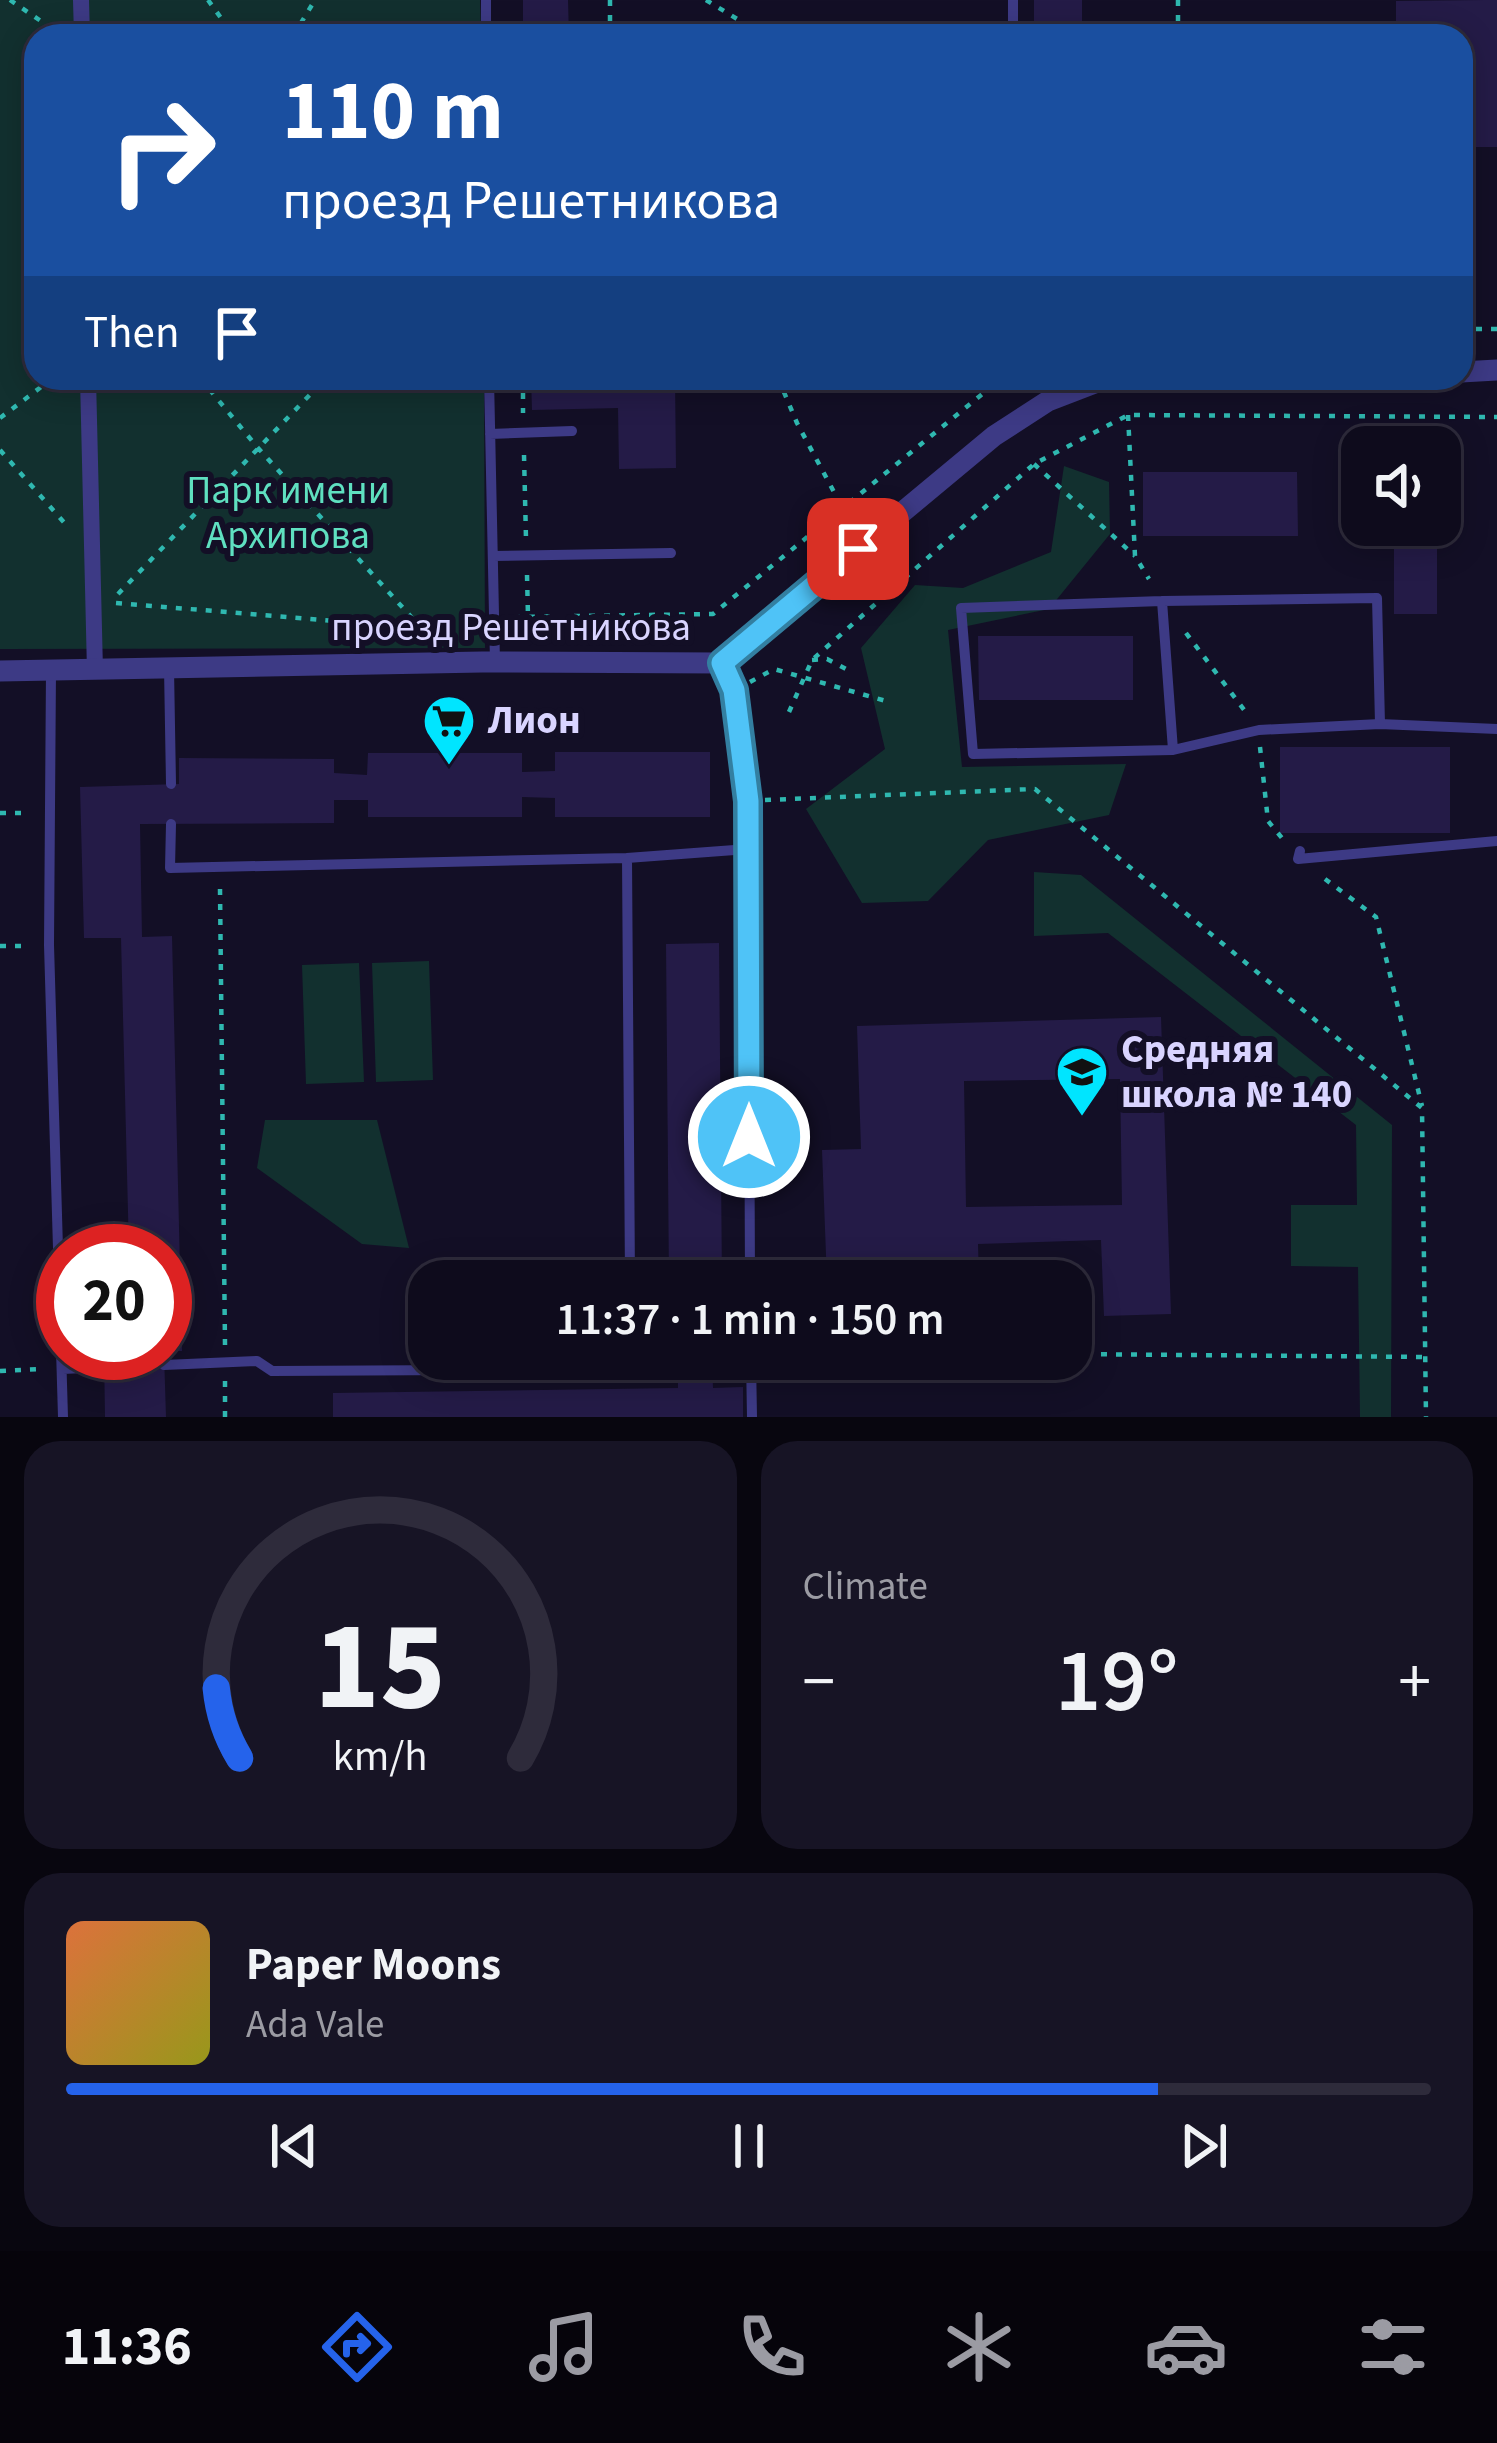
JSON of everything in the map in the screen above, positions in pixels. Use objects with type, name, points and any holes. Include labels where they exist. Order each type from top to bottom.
[{"type":"street","points":[[88,390],[95,670]]},
{"type":"street","name":"проезд Решетникова","points":[[0,671],[722,663],[994,436],[1048,401],[1077,390]]},
{"type":"lane","points":[[489,390],[495,662]]},
{"type":"lane","points":[[490,434],[572,431]]},
{"type":"lane","points":[[493,556],[671,553]]},
{"type":"lane","points":[[1380,724],[1377,598],[961,608],[973,754],[1173,750],[1259,730],[1380,724],[1497,729]]},
{"type":"lane","points":[[1162,601],[1173,750]]},
{"type":"lane","points":[[722,663],[734,690],[748,801],[750,1260]]},
{"type":"lane","points":[[169,668],[171,784]]},
{"type":"lane","points":[[51,670],[49,946],[58,1224]]},
{"type":"lane","points":[[170,824],[170,868],[627,858],[748,849]]},
{"type":"lane","points":[[1299,855],[1497,841]]},
{"type":"lane","points":[[627,858],[630,1260]]},
{"type":"lane","points":[[192,1364],[257,1361],[272,1371],[408,1368]]},
{"type":"lane","points":[[63,1380],[64,1417]]},
{"type":"lane","points":[[751,1380],[752,1417]]},
{"type":"path","points":[[10,0],[45,24]]},
{"type":"path","points":[[706,0],[745,24]]},
{"type":"path","points":[[0,418],[37,390]]},
{"type":"path","points":[[210,390],[433,641],[449,619],[713,614],[987,390]]},
{"type":"path","points":[[314,390],[110,602],[421,628]]},
{"type":"path","points":[[523,390],[528,617]]},
{"type":"path","points":[[783,390],[834,492]]},
{"type":"path","points":[[789,712],[812,660],[1034,464],[1128,415],[1497,417]]},
{"type":"path","points":[[1128,415],[1135,556]]},
{"type":"path","points":[[0,450],[92,555]]},
{"type":"path","points":[[1034,464],[1135,556],[1162,601],[1259,730],[1268,821],[1299,855],[1376,917],[1422,1108],[1426,1417]]},
{"type":"path","points":[[812,660],[827,659],[848,670]]},
{"type":"path","points":[[774,669],[886,701]]},
{"type":"path","points":[[748,801],[1035,789],[1422,1108]]},
{"type":"path","points":[[220,867],[225,1417]]},
{"type":"path","points":[[1092,1354],[1425,1358]]},
{"type":"path","points":[[0,1371],[36,1370]]},
{"type":"green space","name":"Парк имени Архипова","points":[[0,0],[480,0],[481,24],[24,24],[24,390],[484,390],[485,648],[0,649]]},
{"type":"green space","points":[[1064,466],[1109,482],[1110,534],[1049,609],[948,630],[962,767],[1126,764],[1109,815],[988,840],[928,901],[862,903],[806,809],[885,749],[861,648],[915,585],[963,588],[1051,552]]},
{"type":"green space","points":[[1034,872],[1081,875],[1392,1125],[1391,1417],[1360,1417],[1358,1267],[1291,1266],[1291,1205],[1357,1205],[1356,1125],[1108,933],[1034,936]]},
{"type":"green space","points":[[429,961],[433,1080],[376,1082],[372,963]]},
{"type":"green space","points":[[359,963],[364,1082],[306,1084],[302,965]]},
{"type":"green space","points":[[265,1120],[377,1120],[409,1248],[362,1244],[257,1168]]},
{"type":"building","points":[[523,0],[568,0],[569,24],[523,24]]},
{"type":"building","points":[[1034,0],[1082,0],[1082,24],[1034,24]]},
{"type":"building","points":[[1497,0],[1497,147],[1473,147],[1473,24],[1396,24],[1396,1]]},
{"type":"building","points":[[531,390],[675,390],[676,468],[619,469],[618,408],[532,410]]},
{"type":"building","points":[[1143,472],[1297,472],[1298,536],[1143,536]]},
{"type":"building","points":[[1394,546],[1437,546],[1437,614],[1394,614]]},
{"type":"building","points":[[978,636],[1133,636],[1133,700],[979,700]]},
{"type":"building","points":[[1280,747],[1450,747],[1450,833],[1280,833]]},
{"type":"building","points":[[555,752],[710,752],[710,817],[555,817],[555,798],[522,797],[522,817],[368,817],[368,800],[334,800],[334,823],[140,824],[142,937],[172,936],[179,1224],[128,1224],[121,938],[84,938],[80,787],[179,784],[179,758],[334,759],[334,773],[367,775],[368,753],[522,753],[522,772],[555,771]]},
{"type":"building","points":[[719,943],[722,1260],[669,1260],[666,944]]},
{"type":"building","points":[[1161,1017],[1171,1314],[1104,1316],[1101,1240],[978,1244],[978,1260],[826,1260],[822,1150],[861,1149],[857,1026]],"holes":[[[1120,1079],[1122,1205],[966,1207],[964,1081]]]},
{"type":"building","points":[[104,1380],[165,1380],[166,1417],[105,1417]]},
{"type":"building","points":[[678,1380],[713,1380],[713,1388],[743,1387],[743,1417],[333,1417],[333,1393],[678,1388]]},
{"type":"place","name":"Лион","points":[[449,767]]},
{"type":"place","name":"Средняя школа № 140","points":[[1082,1118]]},
{"type":"route","points":[[749,1137],[748,801],[734,690],[722,663],[858,549]]}]
